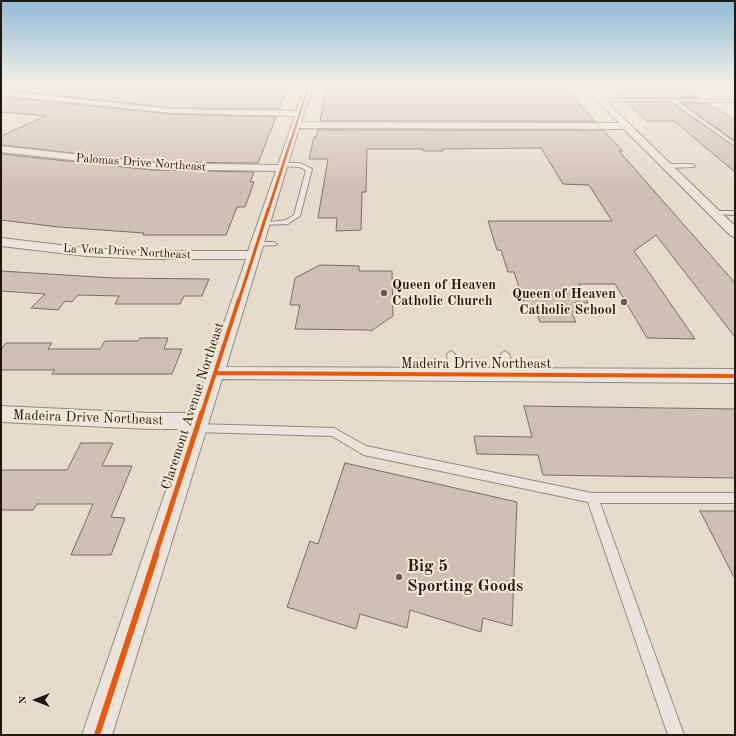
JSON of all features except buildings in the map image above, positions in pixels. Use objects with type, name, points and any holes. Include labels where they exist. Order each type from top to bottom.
[{"type":"street","name":"Claremont Avenue Northeast","points":[[97,735],[198,425],[261,248],[264,224],[298,119]]},
{"type":"street","points":[[314,119],[627,126]]},
{"type":"street","points":[[620,119],[735,233]]},
{"type":"street","name":"Palomas Drive Northeast","points":[[1,149],[152,166],[220,168],[282,167]]},
{"type":"street","name":"La Veta Drive Northeast","points":[[1,242],[86,252],[148,255],[261,248]]},
{"type":"street","name":"Madeira Drive Northeast","points":[[216,373],[735,376]]},
{"type":"street","name":"Madeira Drive Northeast","points":[[1,414],[150,421],[198,425]]},
{"type":"lane","points":[[699,119],[735,145]]},
{"type":"lane","points":[[264,224],[288,222],[297,216],[309,169],[300,165],[282,167]]},
{"type":"lane","points":[[668,166],[692,166]]},
{"type":"lane","points":[[715,213],[735,213]]},
{"type":"lane","points":[[451,354],[454,374]]},
{"type":"lane","points":[[505,354],[510,375]]},
{"type":"lane","points":[[198,425],[334,432],[364,450],[592,498],[735,498]]},
{"type":"lane","points":[[592,498],[676,735]]},
{"type":"cycle path","points":[[97,735],[298,119]]},
{"type":"cycle path","points":[[216,373],[735,376]]},
{"type":"place","name":"Queen of Heaven Catholic Church","points":[[384,293]]},
{"type":"place","name":"Queen of Heaven Catholic School","points":[[624,302]]},
{"type":"place","name":"Big 5 Sporting Goods","points":[[399,577]]}]
